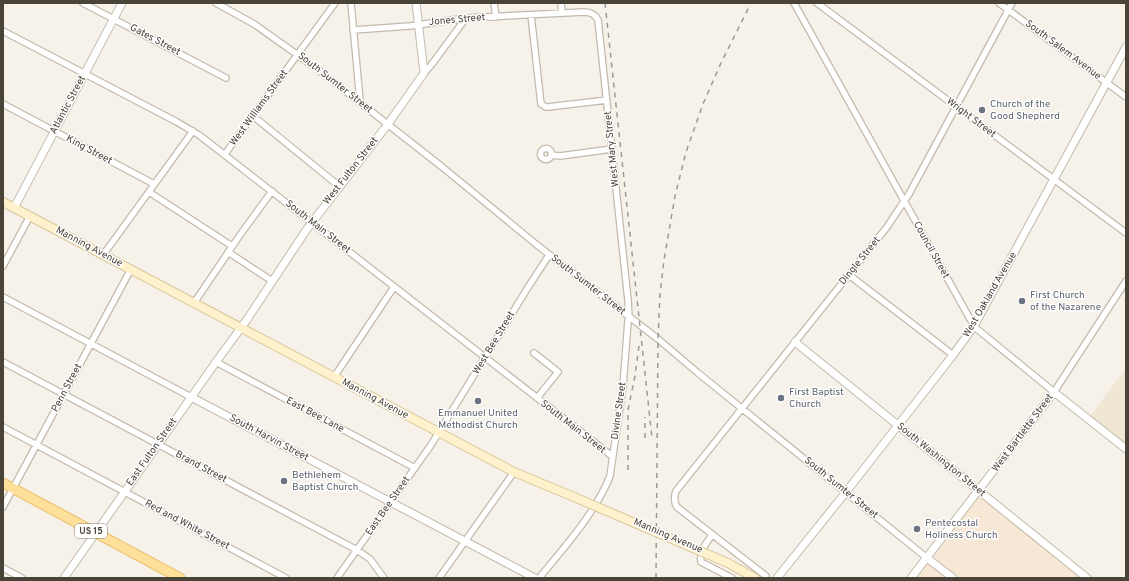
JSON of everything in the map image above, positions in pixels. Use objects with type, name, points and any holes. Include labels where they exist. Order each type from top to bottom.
[{"type":"main road","name":"Manning Avenue","points":[[3,202],[514,472],[728,563],[755,578]]},
{"type":"main road","name":"US 15","points":[[3,483],[180,578]]},
{"type":"street","name":"Gates Street","points":[[83,3],[226,78]]},
{"type":"street","name":"Atlantic Street","points":[[14,208],[122,3]]},
{"type":"street","name":"South Sumter Street","points":[[216,3],[254,24],[298,54],[360,101],[549,255],[669,348],[742,409],[953,578]]},
{"type":"street","name":"West Williams Street","points":[[225,154],[335,3]]},
{"type":"street","points":[[351,3],[360,101]]},
{"type":"street","points":[[416,3],[424,73]]},
{"type":"street","points":[[494,3],[496,17]]},
{"type":"street","points":[[561,3],[562,13]]},
{"type":"street","name":"Council Street","points":[[794,3],[974,326],[1126,449]]},
{"type":"street","name":"Wright Street","points":[[817,3],[1126,233]]},
{"type":"street","name":"South Salem Avenue","points":[[999,3],[1126,97]]},
{"type":"street","name":"Dingle Street","points":[[712,535],[677,507],[674,497],[676,491],[887,227],[905,200],[1012,3]]},
{"type":"street","name":"West Mary Street","points":[[562,13],[589,12],[596,16],[598,20],[629,318]]},
{"type":"street","name":"Jones Street","points":[[353,30],[466,18],[562,13]]},
{"type":"street","points":[[531,15],[541,104],[548,107],[607,100]]},
{"type":"street","points":[[424,73],[466,18]]},
{"type":"street","name":"South Main Street","points":[[3,31],[193,131],[225,154],[612,456]]},
{"type":"street","name":"West Oakland Avenue","points":[[777,578],[846,492],[974,326],[1126,47]]},
{"type":"street","name":"West Fulton Street","points":[[241,328],[312,222],[388,124],[424,73]]},
{"type":"street","name":"King Street","points":[[3,104],[154,184]]},
{"type":"street","points":[[253,116],[339,186]]},
{"type":"street","points":[[103,254],[193,131]]},
{"type":"street","points":[[551,155],[560,156],[612,149]]},
{"type":"street","points":[[194,303],[232,246],[272,191]]},
{"type":"street","points":[[149,192],[232,246]]},
{"type":"street","points":[[3,266],[30,216]]},
{"type":"street","points":[[228,252],[272,281]]},
{"type":"street","name":"West Bee Street","points":[[439,433],[549,255]]},
{"type":"street","name":"Penn Street","points":[[3,507],[131,269]]},
{"type":"street","points":[[849,275],[953,355]]},
{"type":"street","name":"West Bartlette Street","points":[[911,578],[1054,392],[1126,281]]},
{"type":"street","points":[[334,377],[394,287]]},
{"type":"street","name":"South Harvin Street","points":[[3,297],[535,578]]},
{"type":"street","name":"Divine Street","points":[[539,578],[586,517],[598,499],[610,476],[623,386],[629,318]]},
{"type":"street","name":"East Fulton Street","points":[[64,578],[241,328]]},
{"type":"street","name":"South Washington Street","points":[[795,342],[1087,578]]},
{"type":"street","points":[[534,353],[558,372],[537,398]]},
{"type":"street","name":"Brand Street","points":[[3,362],[357,550],[370,559],[384,578]]},
{"type":"street","name":"East Bee Lane","points":[[216,362],[415,468]]},
{"type":"street","name":"Red and White Street","points":[[3,427],[286,578]]},
{"type":"street","name":"East Bee Street","points":[[337,578],[439,433]]},
{"type":"street","points":[[439,578],[514,472]]},
{"type":"street","points":[[732,578],[701,562],[700,556],[706,543],[712,535],[766,576],[766,578]]},
{"type":"street","points":[[3,568],[22,578]]},
{"type":"shaded area","points":[[1126,368],[1126,449],[1088,419]]},
{"type":"shaded area","points":[[980,495],[1085,578],[914,578]]},
{"type":"railway","points":[[605,3],[652,438]]},
{"type":"railway","points":[[656,578],[658,339],[660,294],[664,260],[675,196],[686,152],[703,104],[721,63],[751,3]]},
{"type":"railway","points":[[628,470],[628,410],[639,346]]},
{"type":"railway","points":[[645,417],[645,438]]},
{"type":"place","name":"Church of the Good Shepherd","points":[[982,110]]},
{"type":"place","name":"First Church of the Nazarene","points":[[1022,301]]},
{"type":"place","name":"First Baptist Church","points":[[781,398]]},
{"type":"place","name":"Emmanuel United Methodist Church","points":[[478,401]]},
{"type":"place","name":"Bethlehem Baptist Church","points":[[284,481]]},
{"type":"place","name":"Pentecostal Holiness Church","points":[[917,529]]}]
